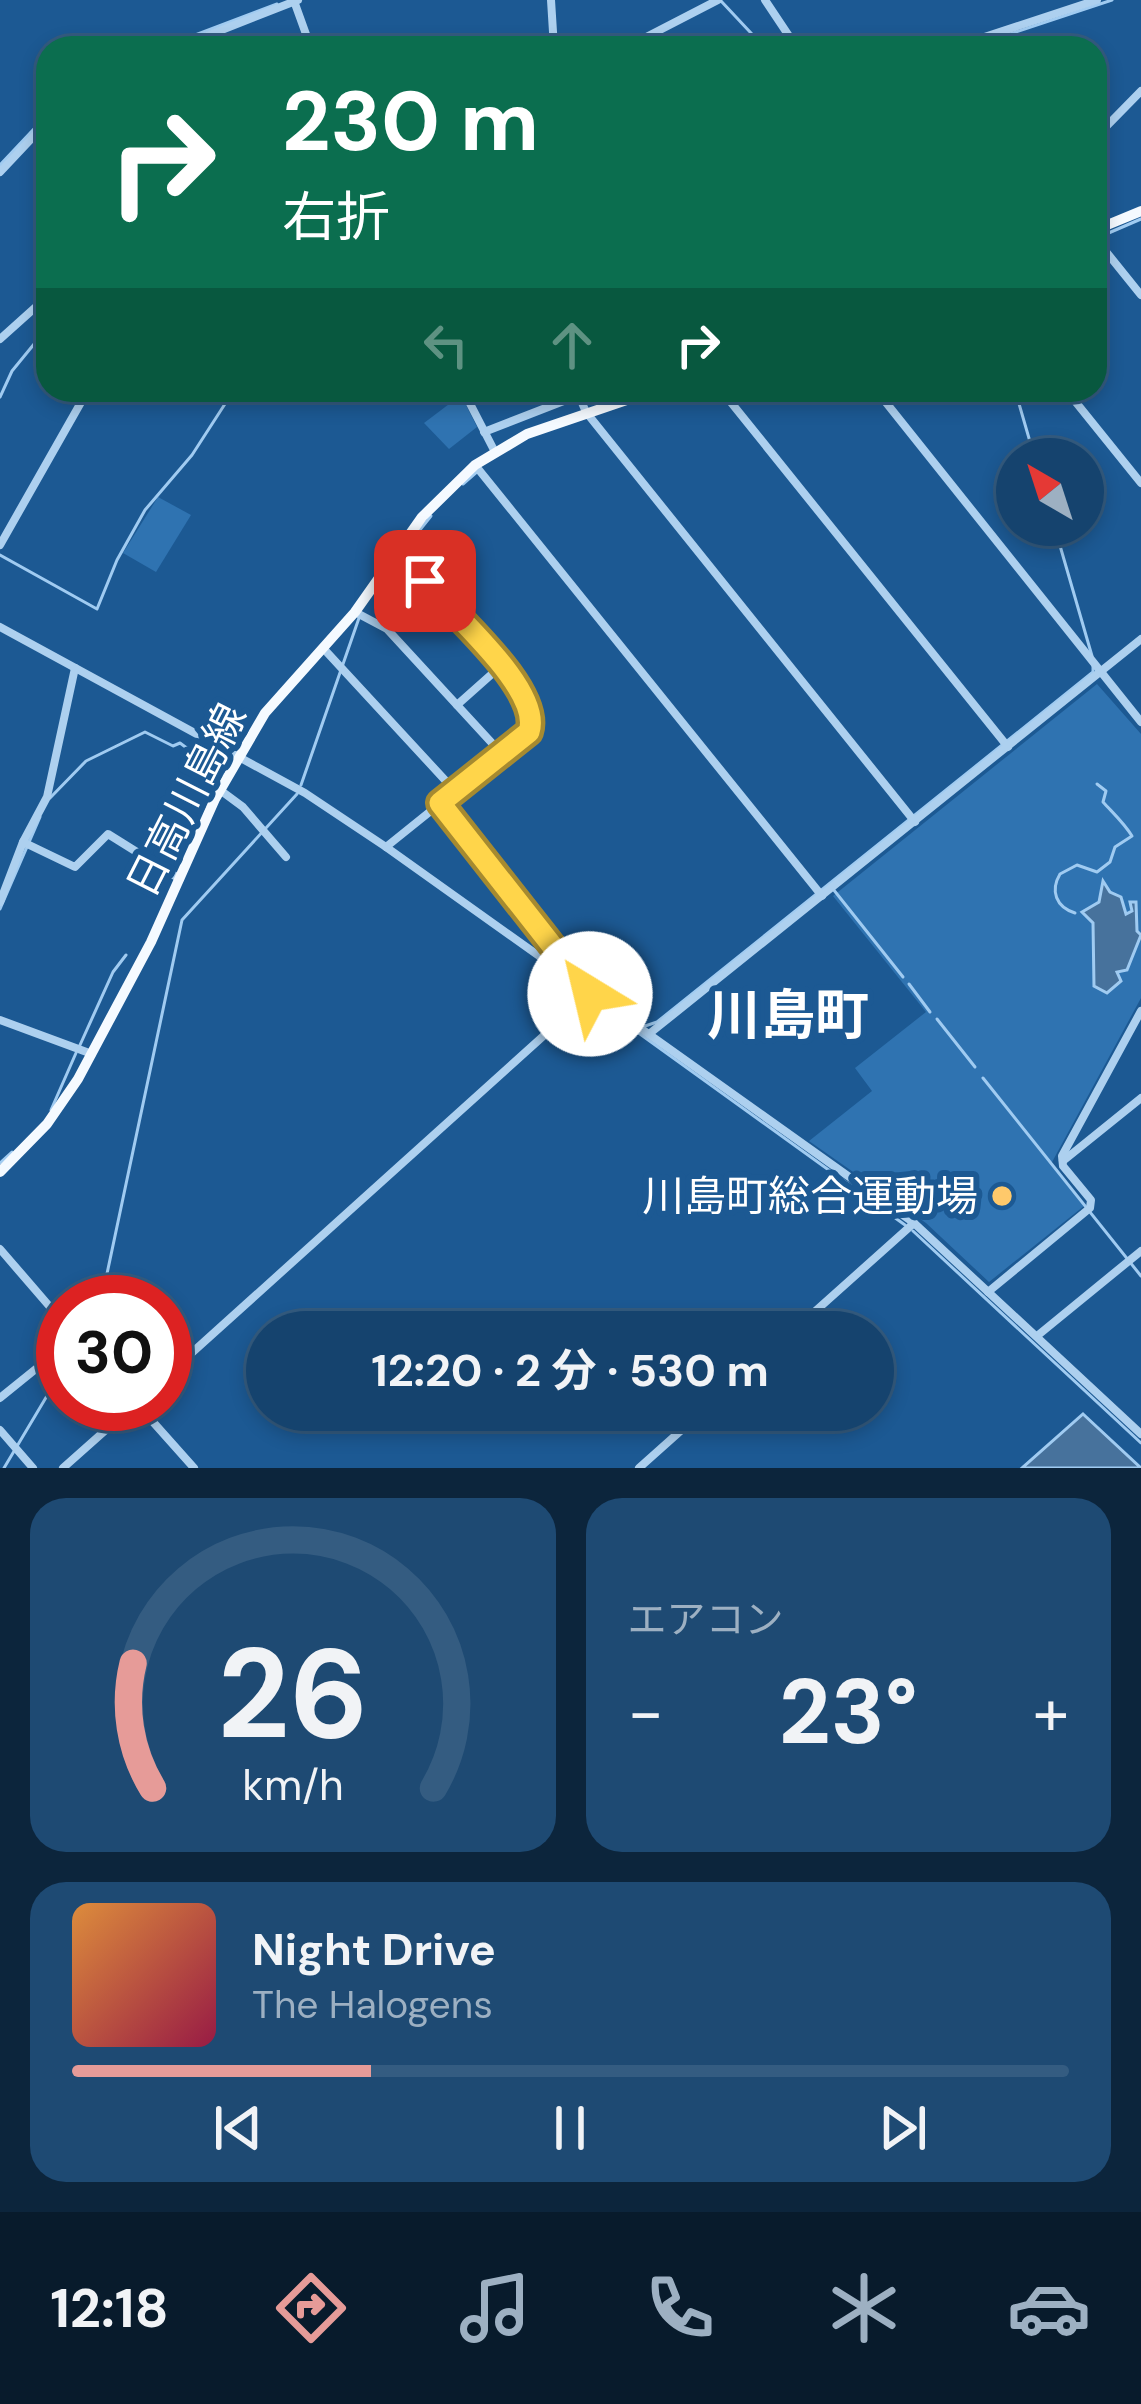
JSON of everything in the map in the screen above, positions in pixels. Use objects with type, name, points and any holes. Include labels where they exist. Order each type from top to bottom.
[{"type":"main road","points":[[1107,228],[1141,211]]},
{"type":"main road","name":"日高川島線","points":[[0,1172],[47,1124],[92,1054],[236,758],[265,713],[355,612],[422,517],[475,465],[531,432],[612,402]]},
{"type":"street","points":[[206,36],[295,0],[306,36]]},
{"type":"street","points":[[551,0],[553,36]]},
{"type":"street","points":[[648,36],[718,0]]},
{"type":"street","points":[[765,0],[789,36]]},
{"type":"street","points":[[987,36],[1096,0]]},
{"type":"street","points":[[1107,126],[1141,91]]},
{"type":"street","points":[[0,172],[36,134]]},
{"type":"street","points":[[1107,250],[1141,295]]},
{"type":"street","points":[[0,339],[36,307]]},
{"type":"street","points":[[0,545],[81,402]]},
{"type":"street","points":[[469,402],[495,452]]},
{"type":"street","points":[[484,432],[564,402]]},
{"type":"street","points":[[582,402],[915,822]]},
{"type":"street","points":[[731,402],[1008,747]]},
{"type":"street","points":[[886,402],[1141,722]]},
{"type":"street","points":[[1076,402],[1141,483]]},
{"type":"street","points":[[525,418],[531,432]]},
{"type":"street","points":[[475,465],[822,896]]},
{"type":"street","points":[[386,847],[529,732],[532,717],[528,702],[502,664],[399,549]]},
{"type":"street","points":[[355,612],[387,629],[502,754]]},
{"type":"street","points":[[0,627],[305,793],[386,847],[914,1223],[1141,1434]]},
{"type":"street","points":[[649,1034],[1141,639]]},
{"type":"street","points":[[322,648],[455,792]]},
{"type":"street","points":[[457,706],[502,664]]},
{"type":"street","points":[[0,902],[47,797],[75,668]]},
{"type":"street","points":[[220,790],[243,806],[286,857]]},
{"type":"street","points":[[440,803],[590,994]]},
{"type":"street","points":[[23,842],[75,867],[108,834],[180,880]]},
{"type":"street","points":[[192,1353],[590,994]]},
{"type":"street","points":[[1061,1162],[1141,1011]]},
{"type":"street","points":[[0,1020],[92,1054]]},
{"type":"street","points":[[1061,1162],[1141,1098]]},
{"type":"street","points":[[988,1292],[1090,1208],[1090,1199],[1061,1162]]},
{"type":"street","points":[[815,1311],[914,1223]]},
{"type":"street","points":[[0,1249],[36,1291]]},
{"type":"street","points":[[1036,1336],[1141,1251]]},
{"type":"street","points":[[0,1398],[36,1369]]},
{"type":"street","points":[[0,1430],[33,1468]]},
{"type":"street","points":[[64,1468],[106,1431]]},
{"type":"street","points":[[160,1431],[194,1468]]},
{"type":"street","points":[[639,1468],[680,1431]]},
{"type":"shaded area","points":[[452,402],[464,402],[477,427],[449,449],[424,423]]},
{"type":"shaded area","points":[[158,497],[191,515],[156,572],[123,553]]},
{"type":"shaded area","points":[[1097,684],[1141,734],[1141,998],[1051,1164],[1084,1206],[989,1282],[926,1223],[809,1141],[872,1091],[855,1068],[926,1012],[833,896]]},
{"type":"shaded area","points":[[1103,881],[1121,897],[1126,914],[1132,911],[1130,902],[1136,902],[1141,935],[1127,970],[1117,972],[1121,981],[1107,993],[1094,986],[1093,923],[1082,912],[1099,902]]},
{"type":"shaded area","points":[[1083,1414],[1141,1468],[1022,1468]]},
{"type":"waterway","points":[[1004,36],[1112,0]]},
{"type":"waterway","points":[[721,1],[754,36]]},
{"type":"waterway","points":[[193,36],[277,4]]},
{"type":"waterway","points":[[0,165],[36,127]]},
{"type":"waterway","points":[[1107,234],[1141,219]]},
{"type":"waterway","points":[[0,397],[12,371],[36,342]]},
{"type":"waterway","points":[[0,555],[97,609],[145,510],[192,455],[226,402]]},
{"type":"waterway","points":[[1018,402],[1029,438]]},
{"type":"waterway","points":[[463,484],[479,470]]},
{"type":"waterway","points":[[415,536],[431,516]]},
{"type":"waterway","points":[[1060,546],[1092,656]]},
{"type":"waterway","points":[[301,785],[359,618]]},
{"type":"waterway","points":[[645,1026],[657,1022],[1093,672],[1093,665]]},
{"type":"waterway","points":[[50,798],[86,761],[145,732],[173,746],[180,743],[222,774]]},
{"type":"waterway","points":[[1075,913],[1057,898],[1060,874],[1077,865],[1097,872],[1110,862],[1115,847],[1132,836],[1103,802],[1106,791],[1097,784]]},
{"type":"waterway","points":[[107,1275],[182,920],[297,794]]},
{"type":"waterway","points":[[0,909],[40,817]]},
{"type":"waterway","points":[[833,889],[903,977]]},
{"type":"waterway","points":[[80,1045],[113,972],[126,955]]},
{"type":"waterway","points":[[909,984],[930,1012]]},
{"type":"waterway","points":[[937,1019],[975,1067]]},
{"type":"waterway","points":[[636,1028],[905,1225]]},
{"type":"waterway","points":[[51,1110],[76,1053]]},
{"type":"waterway","points":[[983,1078],[1141,1276]]},
{"type":"waterway","points":[[0,1163],[12,1152]]},
{"type":"waterway","points":[[913,1231],[1141,1443]]},
{"type":"waterway","points":[[4,1468],[36,1414]]},
{"type":"place","name":"川島町総合運動場","points":[[1002,1196]]},
{"type":"district","name":"川島町","points":[[788,1015]]},
{"type":"route","points":[[425,581],[502,664],[528,702],[532,717],[529,732],[440,803],[590,994]]}]
